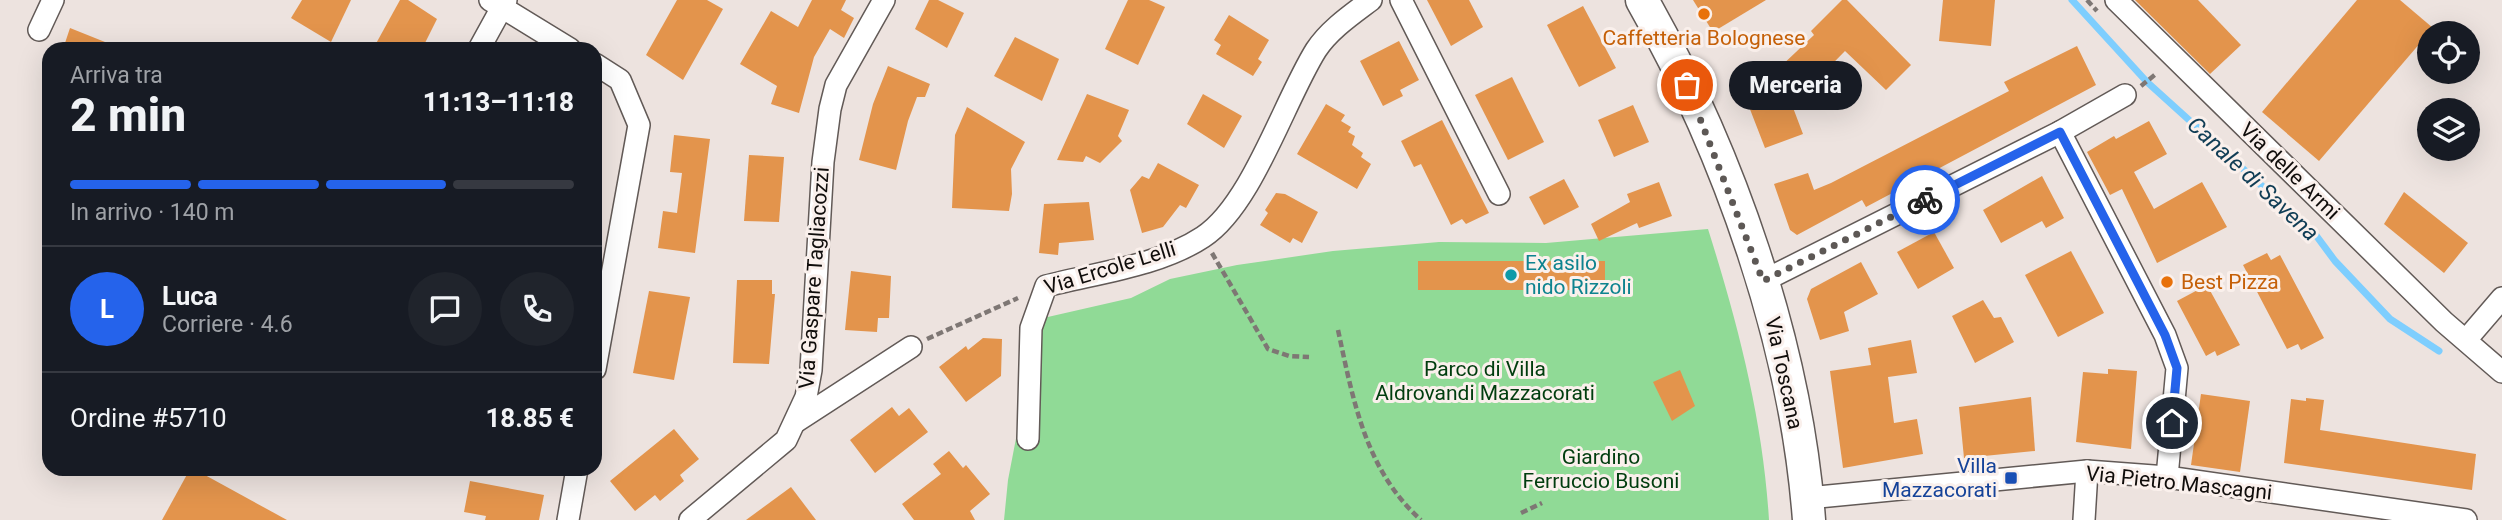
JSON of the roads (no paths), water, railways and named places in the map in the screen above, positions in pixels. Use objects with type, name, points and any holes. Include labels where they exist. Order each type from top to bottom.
[{"type":"main road","name":"Via Toscana","points":[[1642,0],[1691,95],[1763,281],[1788,376],[1808,509]]},
{"type":"street","points":[[39,30],[53,0]]},
{"type":"street","name":"Via Gaspare Tagliacozzi","points":[[690,520],[786,440],[806,397],[811,370],[822,162],[830,109],[836,85],[884,0]]},
{"type":"street","name":"Via Ercole Lelli","points":[[1028,439],[1031,328],[1046,286],[1164,256],[1204,236],[1243,191],[1317,48],[1341,23],[1371,0]]},
{"type":"street","points":[[1401,0],[1499,194]]},
{"type":"street","name":"Via delle Armi","points":[[2116,0],[2444,322],[2502,372]]},
{"type":"street","points":[[482,42],[500,2],[560,42]]},
{"type":"street","points":[[602,68],[620,80],[639,125],[602,330]]},
{"type":"street","points":[[1763,281],[2060,132],[2125,96]]},
{"type":"street","points":[[2060,132],[2165,335],[2177,368],[2167,477]]},
{"type":"street","points":[[2466,340],[2502,298]]},
{"type":"street","points":[[797,421],[911,347]]},
{"type":"street","points":[[2084,520],[2087,471]]},
{"type":"street","name":"Via Pietro Mascagni","points":[[1808,509],[2087,471],[2167,477],[2379,514],[2466,520]]},
{"type":"street","points":[[568,520],[576,476]]},
{"type":"waterway","name":"Canale di Savena","points":[[2072,0],[2147,82],[2315,234],[2335,261],[2390,319],[2439,351]]},
{"type":"place","name":"Caffetteria Bolognese","points":[[1704,14]]},
{"type":"place","name":"Merceria","points":[[1687,85]]},
{"type":"place","name":"Ex asilo nido Rizzoli","points":[[1511,275]]},
{"type":"place","name":"Best Pizza","points":[[2167,282]]},
{"type":"place","name":"Villa Mazzacorati","points":[[2011,478]]},
{"type":"park label","name":"Parco di Villa Aldrovandi Mazzacorati","points":[[1485,381]]},
{"type":"park label","name":"Giardino Ferruccio Busoni","points":[[1601,469]]}]
